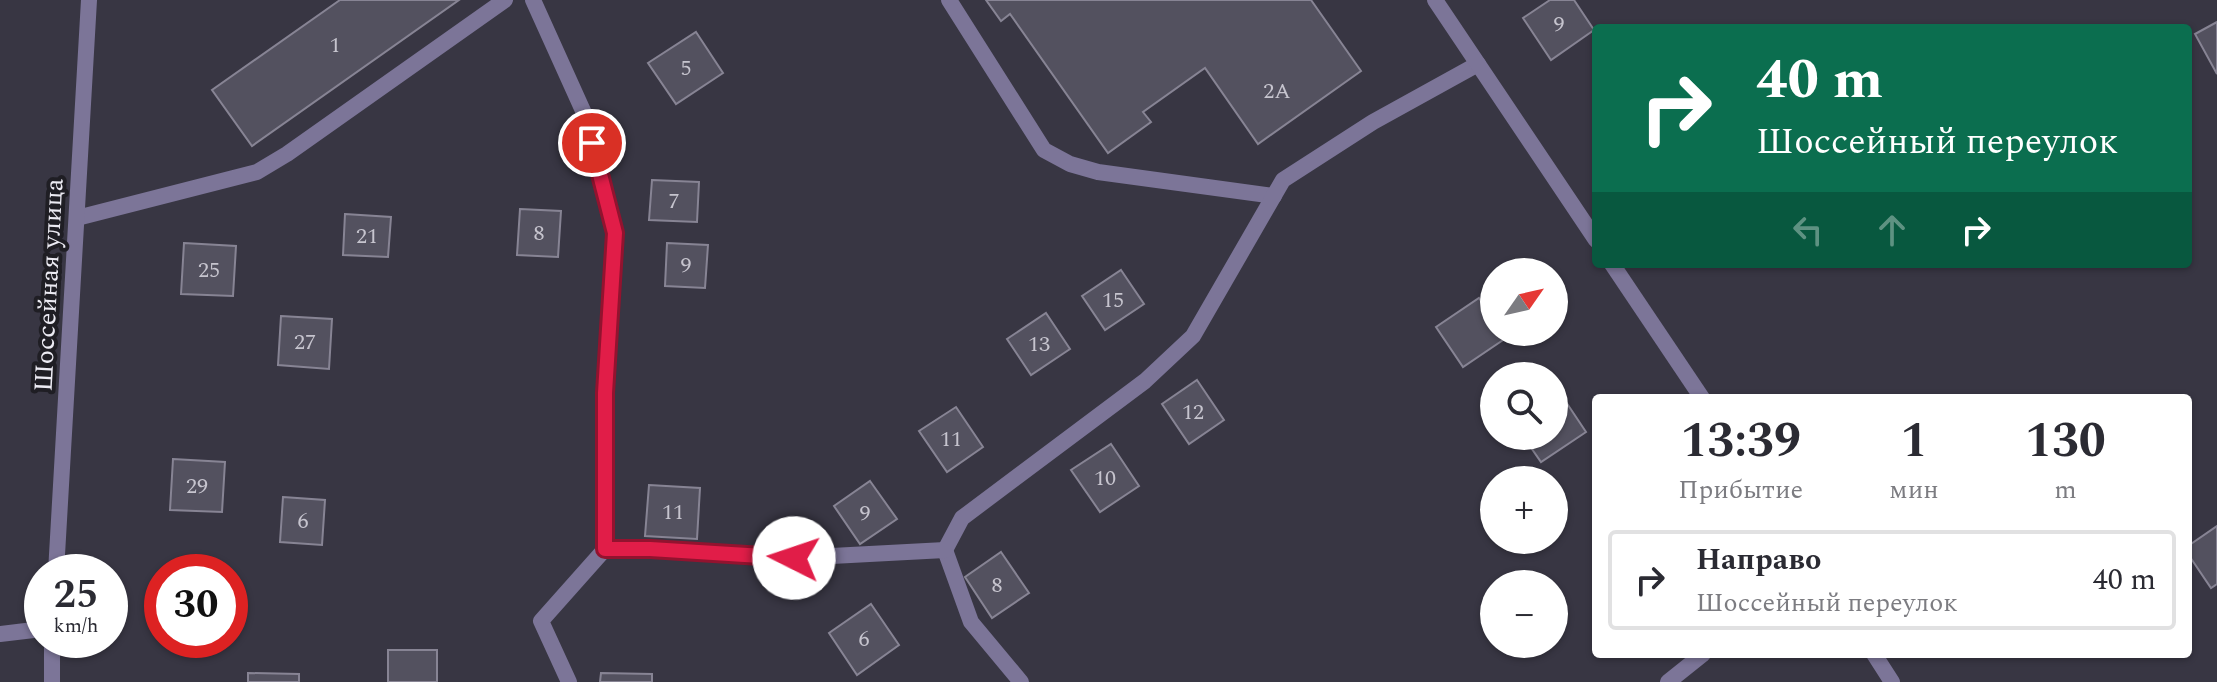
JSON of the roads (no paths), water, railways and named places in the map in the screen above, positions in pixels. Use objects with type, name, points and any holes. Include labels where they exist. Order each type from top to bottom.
[{"type":"street","name":"Шоссейная улица","points":[[57,554],[89,0]]},
{"type":"street","points":[[77,218],[257,172],[505,0]]},
{"type":"street","points":[[533,0],[584,113],[615,233],[605,393],[605,549],[541,621],[569,682]]},
{"type":"street","points":[[949,0],[1044,150],[1070,164],[1098,172],[1274,196]]},
{"type":"street","points":[[1435,0],[1592,234]]},
{"type":"street","points":[[1021,682],[971,622],[945,550],[962,518],[1145,381],[1193,336],[1283,180],[1360,130],[1478,64]]},
{"type":"street","points":[[1615,268],[1699,394]]},
{"type":"street","points":[[605,549],[794,558],[945,550]]},
{"type":"street","points":[[0,634],[24,631]]},
{"type":"street","points":[[52,658],[52,682]]},
{"type":"street","points":[[1668,682],[1698,658]]},
{"type":"street","points":[[1877,658],[1892,682]]}]
